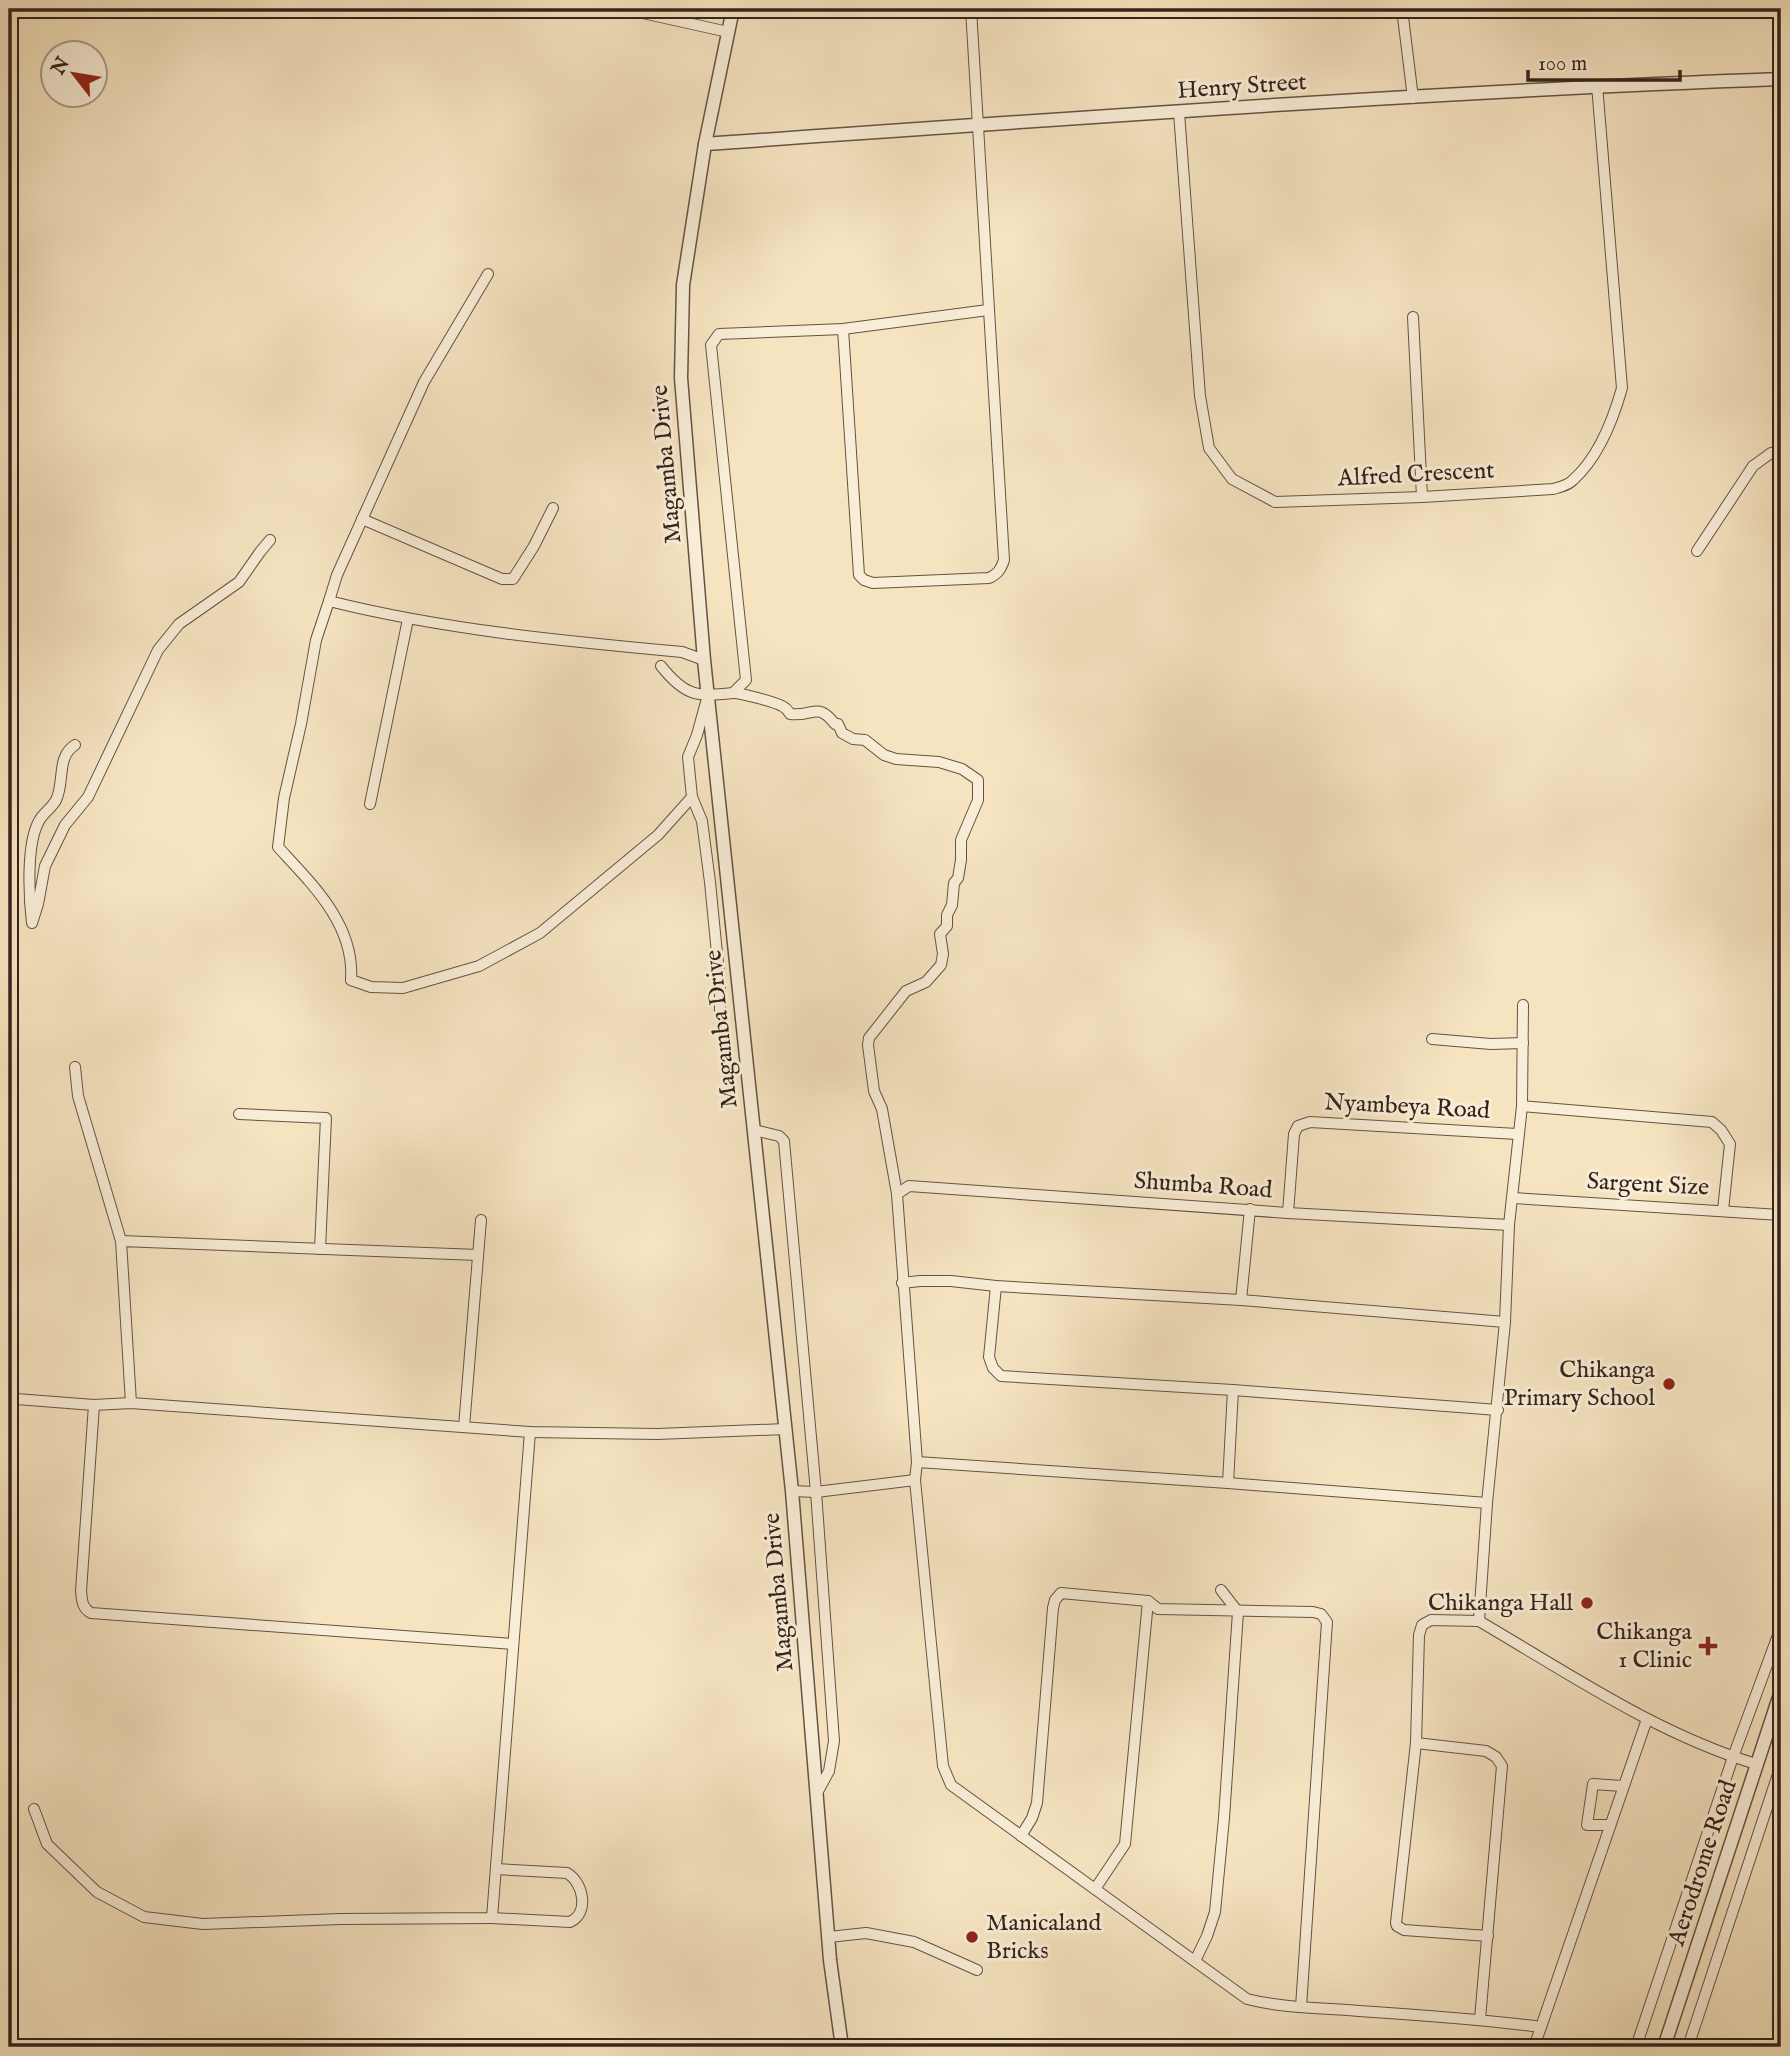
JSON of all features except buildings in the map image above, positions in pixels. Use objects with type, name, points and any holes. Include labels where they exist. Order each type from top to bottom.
[{"type":"street","points":[[625,9],[727,32]]},
{"type":"street","name":"Magamba Drive","points":[[733,9],[705,144],[683,285],[681,378],[704,660],[786,1429],[829,1937],[842,2047]]},
{"type":"street","points":[[844,329],[859,575],[873,583],[989,578],[1001,570],[1004,560],[971,9]]},
{"type":"street","points":[[1402,9],[1413,98]]},
{"type":"street","name":"Henry Street","points":[[705,144],[1597,85],[1781,79]]},
{"type":"street","name":"Alfred Crescent","points":[[1179,112],[1200,396],[1209,448],[1233,479],[1275,502],[1553,489],[1572,482],[1598,449],[1614,417],[1622,388],[1597,85]]},
{"type":"street","points":[[488,274],[424,382],[337,575],[316,640],[284,798],[278,847],[321,893],[343,932],[352,964],[351,980],[371,987],[403,988],[479,966],[540,933],[658,835],[692,797]]},
{"type":"street","points":[[733,693],[746,680],[711,345],[719,334],[844,329],[988,310]]},
{"type":"street","points":[[1413,317],[1422,497]]},
{"type":"street","points":[[1697,551],[1753,466],[1771,453],[1781,453]]},
{"type":"street","points":[[362,519],[502,579],[513,579],[553,508]]},
{"type":"street","points":[[75,745],[63,760],[57,799],[38,822],[31,850],[29,893],[32,923],[45,866],[65,825],[88,797],[158,650],[179,624],[239,582],[270,540]]},
{"type":"street","points":[[329,601],[408,619],[529,638],[682,652],[704,660]]},
{"type":"street","points":[[370,804],[408,619]]},
{"type":"street","points":[[661,666],[682,689],[696,695],[740,693],[785,707],[790,714],[819,711],[826,713],[838,724],[842,733],[853,739],[865,740],[884,755],[896,760],[939,762],[962,769],[978,780],[978,800],[961,840],[961,860],[958,878],[954,883],[952,905],[947,915],[947,926],[940,934],[943,954],[941,965],[926,982],[906,991],[869,1038],[874,1091],[882,1109],[897,1194],[917,1462],[915,1480],[943,1766],[951,1785],[1247,1998],[1263,2003],[1301,2007],[1480,2019],[1541,2027]]},
{"type":"street","points":[[708,696],[688,757],[692,797],[702,821],[708,868],[720,984],[720,1010]]},
{"type":"street","points":[[1479,1621],[1487,1503],[1505,1322],[1508,1225],[1522,1106],[1523,1005]]},
{"type":"street","points":[[1432,1039],[1491,1044],[1524,1042]]},
{"type":"street","points":[[75,1068],[78,1096],[121,1241],[131,1403]]},
{"type":"street","points":[[1522,1106],[1712,1122],[1730,1144],[1723,1210]]},
{"type":"street","points":[[239,1114],[326,1118],[320,1249]]},
{"type":"street","name":"Nyambeya Road","points":[[1289,1213],[1294,1134],[1298,1126],[1310,1122],[1517,1134]]},
{"type":"street","points":[[754,1130],[779,1136],[783,1142],[816,1492],[834,1741],[829,1771],[817,1793]]},
{"type":"street","name":"Shumba Road","points":[[897,1194],[909,1186],[1289,1213],[1508,1225]]},
{"type":"street","name":"Sargent Size","points":[[1513,1198],[1781,1215]]},
{"type":"street","points":[[1241,1300],[1250,1209]]},
{"type":"street","points":[[464,1427],[481,1220]]},
{"type":"street","points":[[121,1241],[478,1255]]},
{"type":"street","points":[[902,1283],[951,1281],[1241,1300],[1505,1322]]},
{"type":"street","points":[[996,1286],[989,1357],[993,1368],[1001,1376],[1497,1410]]},
{"type":"street","points":[[1228,1483],[1233,1390]]},
{"type":"street","points":[[9,1395],[16,1399],[94,1405],[131,1403],[530,1432],[657,1434],[786,1429]]},
{"type":"street","points":[[94,1405],[81,1591],[85,1609],[91,1613],[513,1644]]},
{"type":"street","points":[[492,1918],[530,1432]]},
{"type":"street","points":[[917,1462],[1487,1503]]},
{"type":"street","points":[[792,1491],[816,1492],[915,1480]]},
{"type":"street","points":[[1195,1961],[1215,1912],[1224,1818],[1238,1612],[1221,1590]]},
{"type":"street","points":[[1021,1836],[1037,1803],[1053,1608],[1061,1593],[1148,1601],[1158,1609],[1321,1614],[1326,1622],[1301,2007]]},
{"type":"street","points":[[1095,1889],[1119,1855],[1126,1837],[1148,1601]]},
{"type":"street","points":[[1488,1936],[1404,1930],[1397,1926],[1416,1744],[1419,1635],[1422,1625],[1431,1619],[1479,1621],[1647,1719],[1733,1757],[1756,1764]]},
{"type":"street","points":[[1636,2047],[1733,1757],[1781,1626]]},
{"type":"street","name":"Aerodrome Road","points":[[1664,2047],[1781,1691]]},
{"type":"street","points":[[1534,2047],[1647,1719]]},
{"type":"street","points":[[1416,1744],[1486,1751],[1496,1757],[1502,1766],[1480,2019]]},
{"type":"street","points":[[1688,2047],[1781,1765]]},
{"type":"street","points":[[1609,1825],[1587,1825],[1593,1784],[1622,1786]]},
{"type":"street","points":[[34,1809],[47,1844],[97,1892],[144,1917],[203,1924],[341,1919],[492,1918],[570,1922],[576,1920],[579,1915],[582,1904],[578,1883],[567,1873],[496,1869]]},
{"type":"street","points":[[829,1937],[866,1933],[914,1942],[977,1970]]},
{"type":"place","name":"Chikanga Primary School","points":[[1669,1384]]},
{"type":"place","name":"Chikanga Hall","points":[[1587,1603]]},
{"type":"place","name":"Chikanga 1 Clinic","points":[[1708,1646]]},
{"type":"place","name":"Manicaland Bricks","points":[[972,1937]]}]
